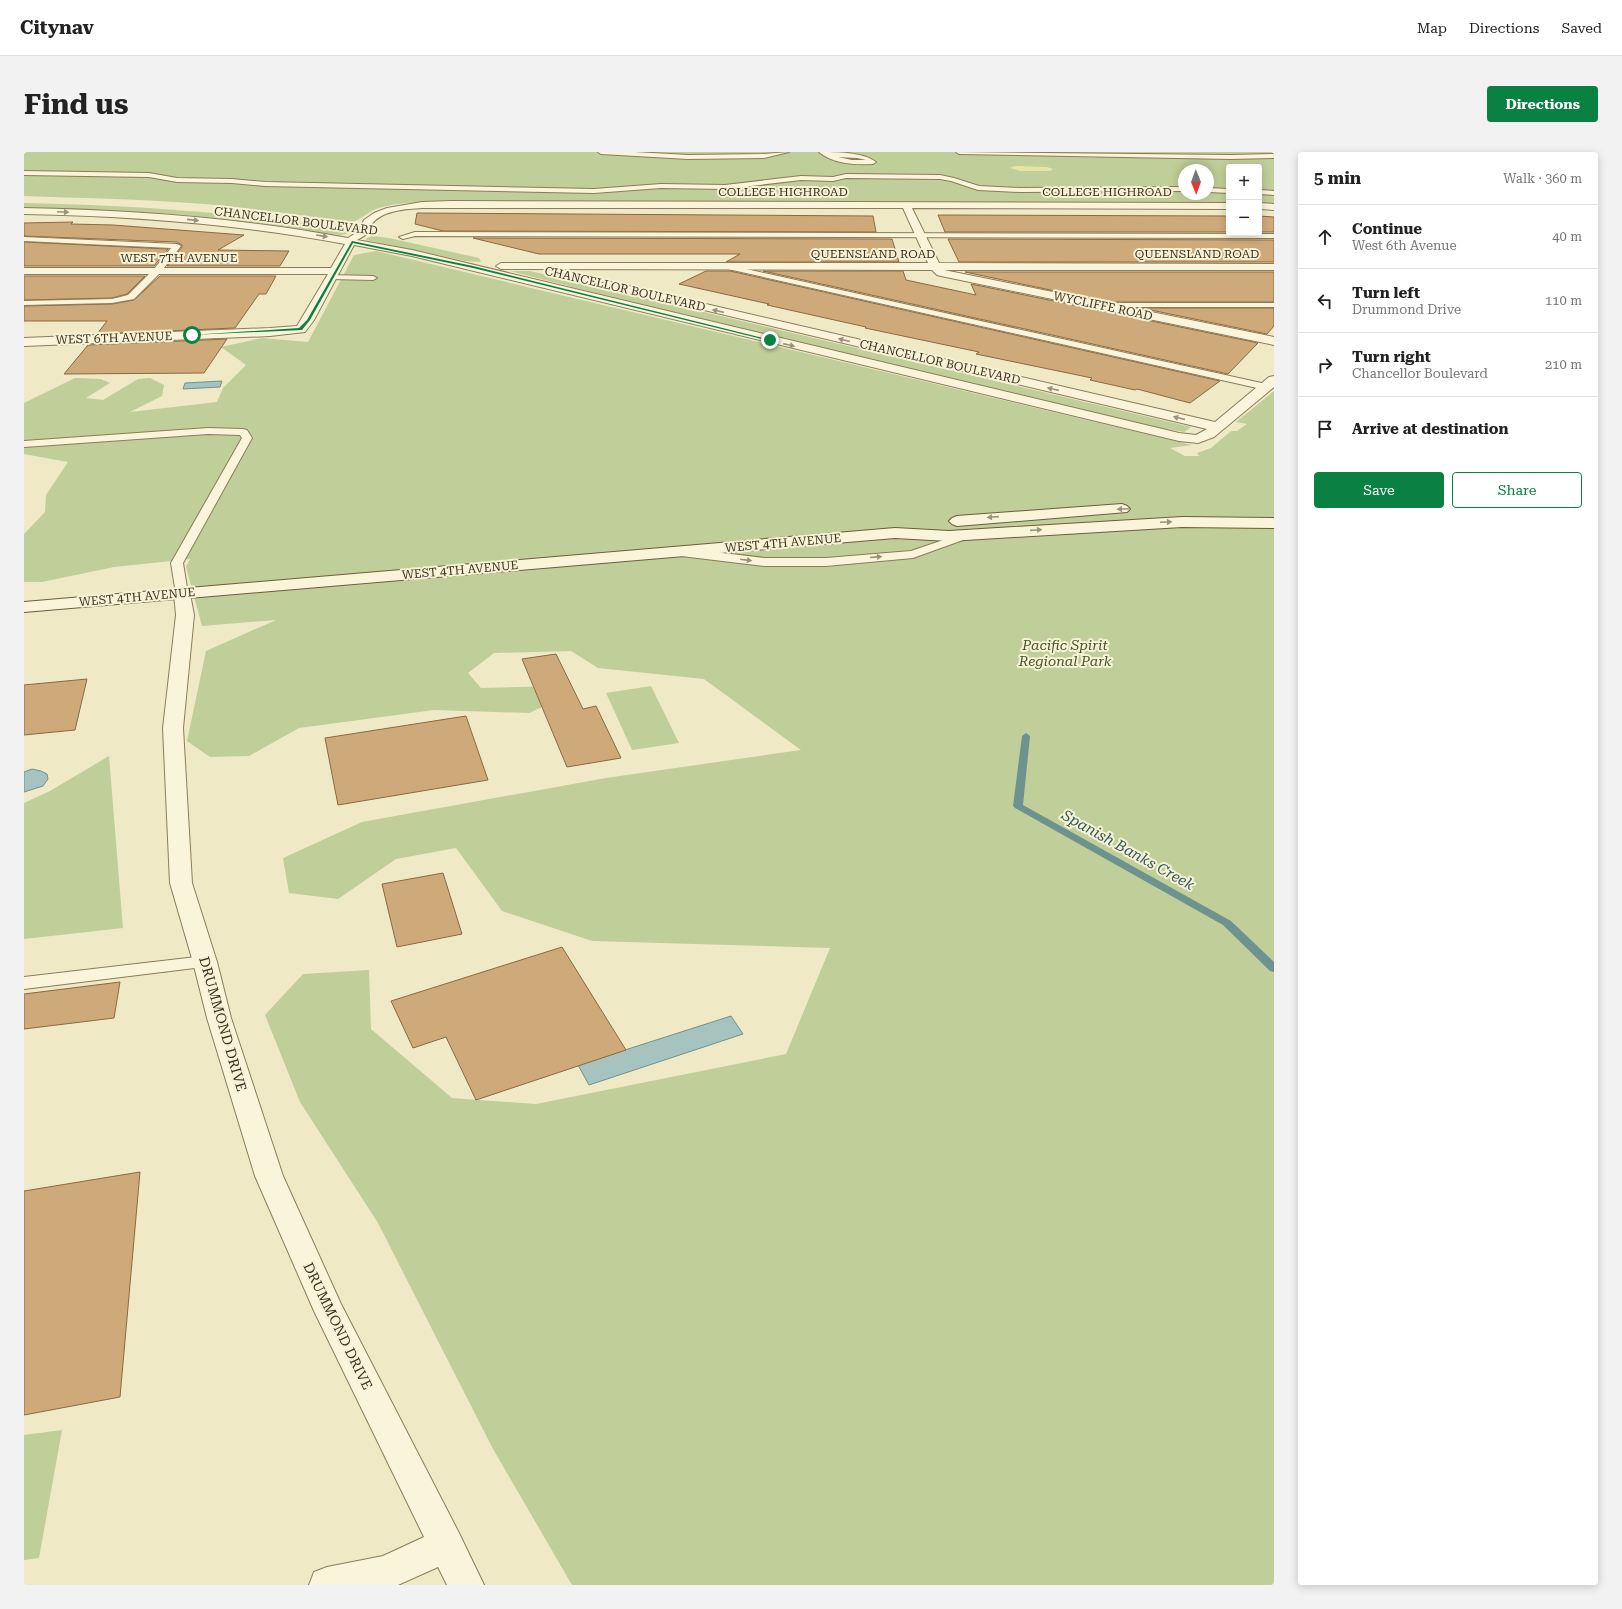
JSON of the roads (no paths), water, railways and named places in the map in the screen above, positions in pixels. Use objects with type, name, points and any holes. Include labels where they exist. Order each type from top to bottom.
[{"type":"street","points":[[24,200],[162,206]]},
{"type":"street","name":"COLLEGE HIGHROAD","points":[[352,242],[353,238],[363,233],[363,228],[376,215],[402,207],[429,204],[1226,206]]},
{"type":"street","points":[[906,205],[921,234],[935,267]]},
{"type":"street","points":[[1262,206],[1274,207]]},
{"type":"street","name":"CHANCELLOR BOULEVARD","points":[[24,210],[184,219],[278,229],[352,242],[473,267],[762,338],[1171,435],[1198,439],[1209,434],[1217,427]]},
{"type":"street","name":"CHANCELLOR BOULEVARD","points":[[348,226],[376,231]]},
{"type":"street","name":"CHANCELLOR BOULEVARD","points":[[390,234],[440,245]]},
{"type":"street","points":[[333,274],[352,242]]},
{"type":"street","name":"CHANCELLOR BOULEVARD","points":[[491,257],[581,278]]},
{"type":"street","name":"QUEENSLAND ROAD","points":[[473,267],[528,265],[728,267],[1274,267]]},
{"type":"street","name":"WYCLIFFE ROAD","points":[[935,267],[941,273],[1274,341]]},
{"type":"street","name":"WEST 7TH AVENUE","points":[[24,271],[156,271],[333,274]]},
{"type":"street","name":"WEST 6TH AVENUE","points":[[24,342],[300,329],[308,320],[333,274]]},
{"type":"street","name":"CHANCELLOR BOULEVARD","points":[[597,282],[1217,427]]},
{"type":"street","points":[[1217,427],[1270,384]]},
{"type":"street","points":[[895,533],[930,523],[1025,515],[1138,509]]},
{"type":"street","points":[[895,533],[949,536],[1182,522],[1274,523]]},
{"type":"street","name":"WEST 4TH AVENUE","points":[[24,607],[895,533]]},
{"type":"street","name":"DRUMMOND DRIVE","points":[[182,594],[185,615],[173,728],[181,883],[205,962],[219,1018],[269,1176],[329,1311],[466,1585]]},
{"type":"street","points":[[327,1585],[385,1574],[447,1545]]},
{"type":"lane","points":[[601,152],[688,157],[764,156],[786,152]]},
{"type":"lane","points":[[959,152],[1231,157],[1274,156]]},
{"type":"lane","points":[[824,153],[842,162],[873,162],[874,174],[877,176]]},
{"type":"lane","points":[[24,173],[149,175],[177,180],[232,180],[265,184],[586,191],[661,186],[725,186],[801,178],[822,180],[846,176],[940,177],[952,179],[978,188],[1020,190],[1061,188],[1178,189]]},
{"type":"lane","points":[[1214,190],[1226,191]]},
{"type":"lane","points":[[1262,192],[1274,193]]},
{"type":"lane","points":[[403,237],[415,234],[1274,236]]},
{"type":"lane","points":[[24,239],[177,246],[131,297],[112,301],[24,303]]},
{"type":"lane","points":[[728,267],[1270,384]]},
{"type":"lane","points":[[333,274],[373,278]]},
{"type":"lane","points":[[1096,305],[1274,305]]},
{"type":"lane","name":"DRUMMOND DRIVE","points":[[24,444],[208,430],[243,432],[247,438],[177,563],[182,594]]},
{"type":"lane","points":[[680,551],[765,562],[826,562],[913,554],[970,534]]},
{"type":"lane","points":[[24,983],[205,962]]},
{"type":"water","points":[[222,381],[220,387],[183,389],[185,383]]},
{"type":"water","points":[[32,769],[47,774],[48,779],[43,786],[24,792],[24,772]]},
{"type":"water","points":[[731,1016],[743,1034],[589,1085],[578,1065]]},
{"type":"waterway","name":"Spanish Banks Creek","points":[[1026,736],[1018,806],[1227,923],[1274,968]]},
{"type":"park label","name":"Pacific Spirit Regional Park","points":[[1065,654]]}]
